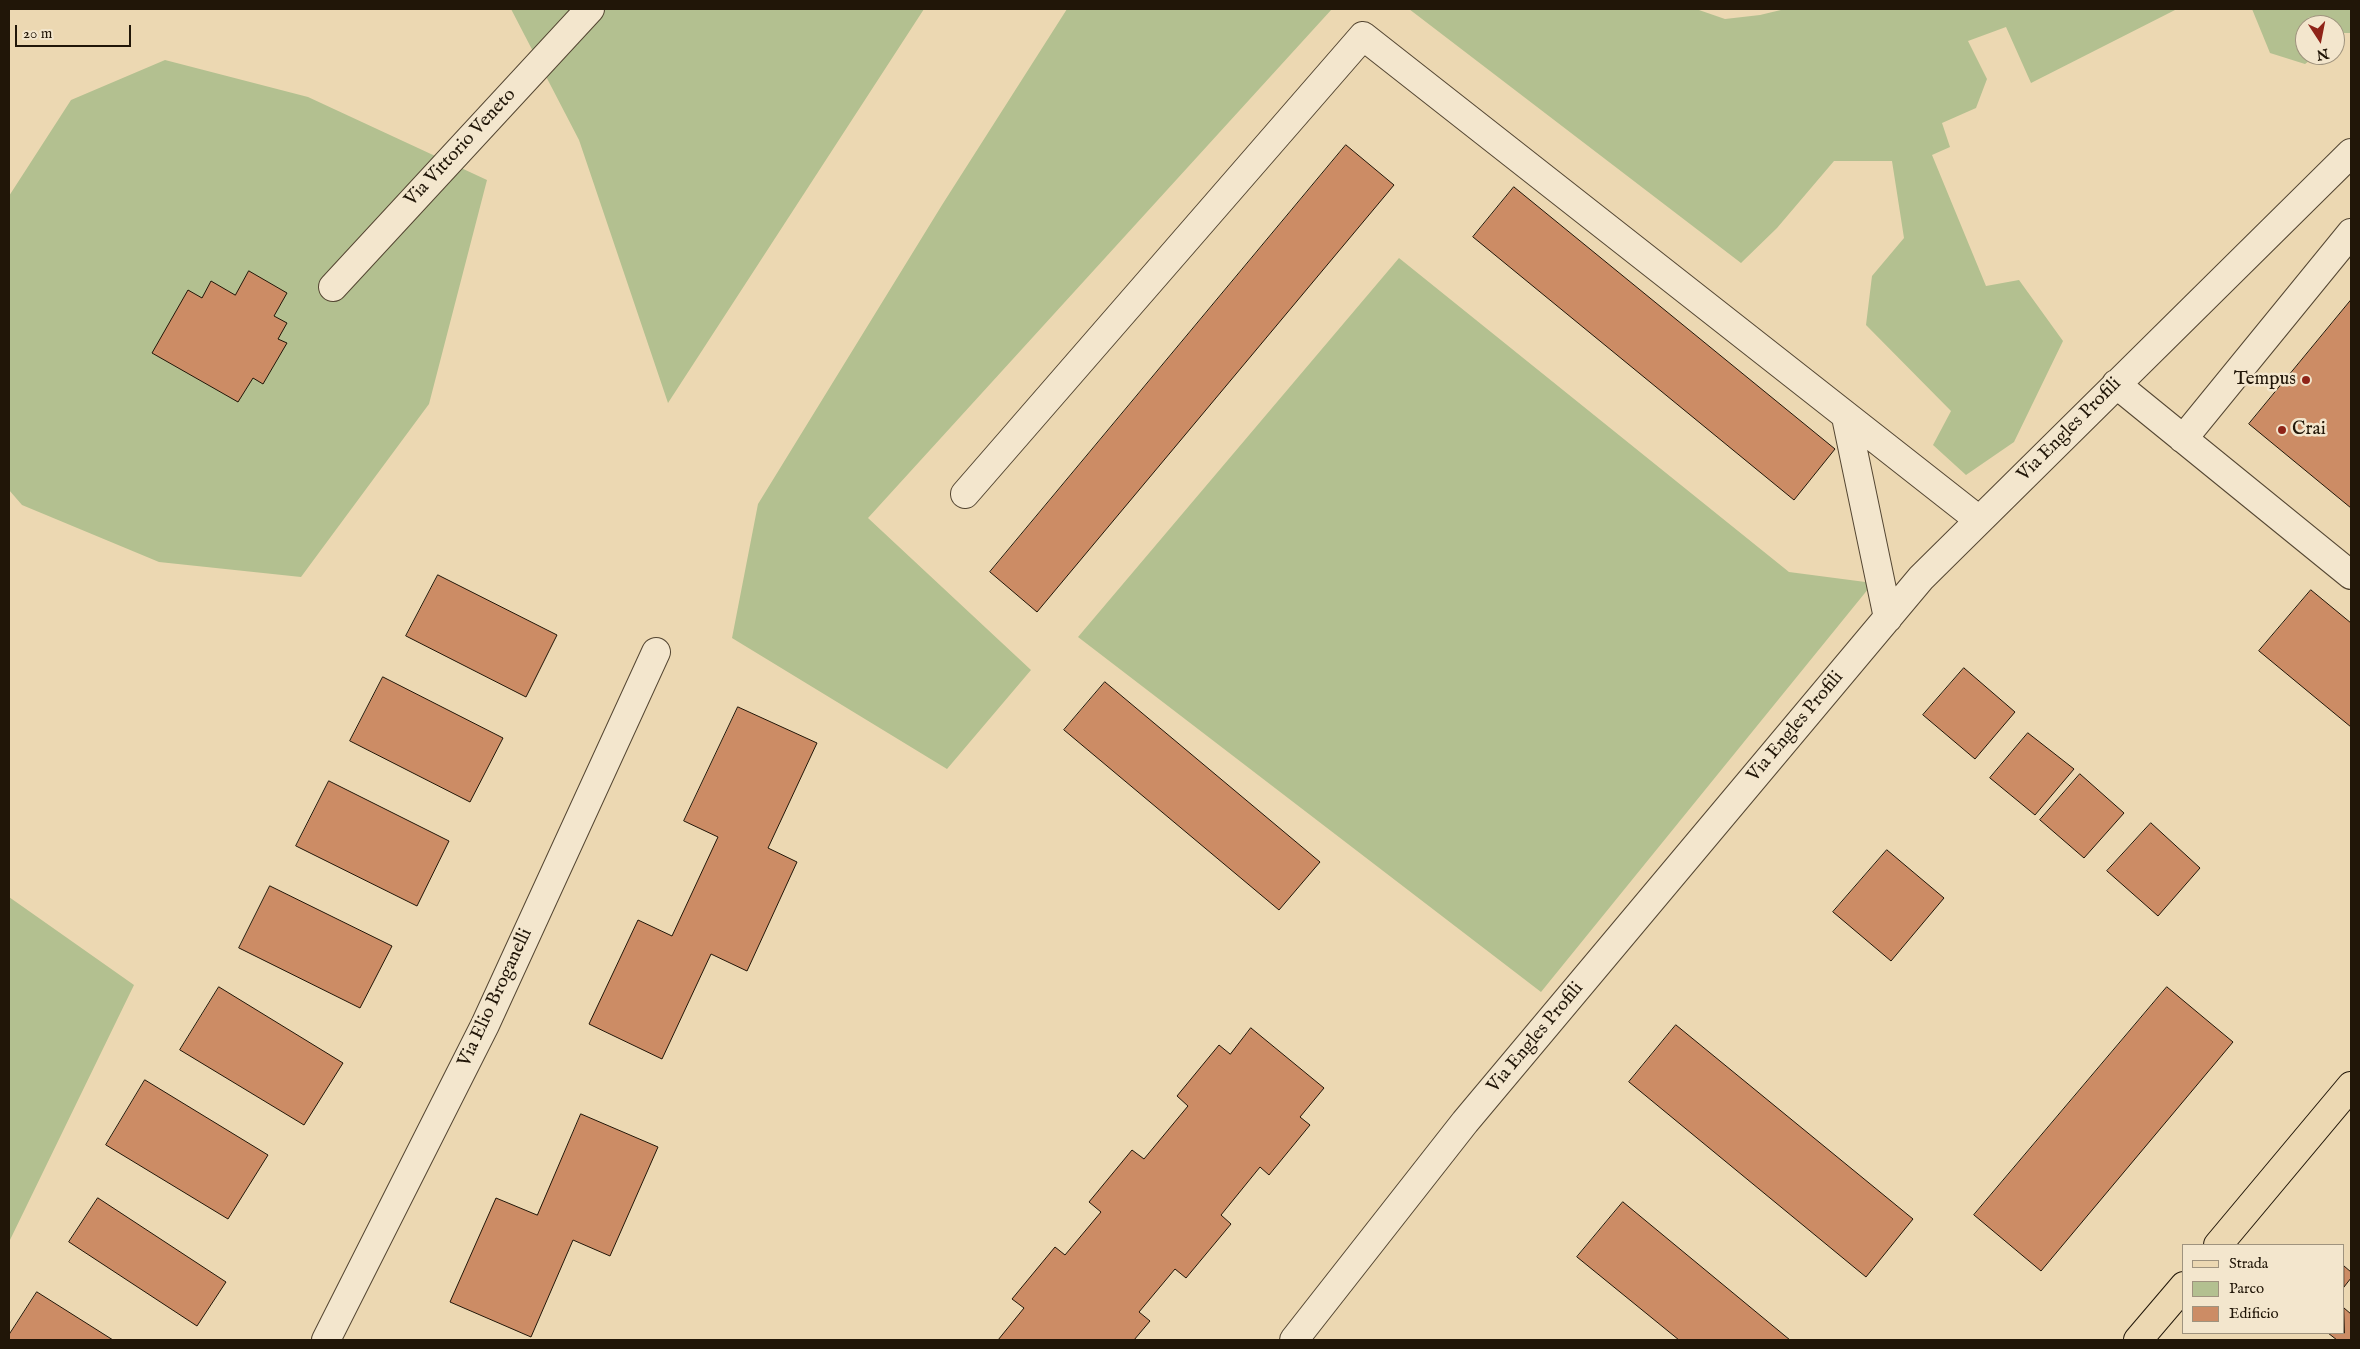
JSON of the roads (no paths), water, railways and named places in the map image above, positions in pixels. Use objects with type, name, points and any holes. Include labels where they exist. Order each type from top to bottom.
[{"type":"main road","points":[[2219,1244],[2351,1086]]},
{"type":"main road","points":[[2138,1340],[2182,1288]]},
{"type":"street","name":"Via Vittorio Veneto","points":[[333,288],[590,9]]},
{"type":"street","points":[[965,494],[1363,36],[1846,417],[1980,520]]},
{"type":"street","name":"Via Engles Profili","points":[[1294,1340],[1465,1122],[1921,578],[2116,384],[2350,158]]},
{"type":"street","points":[[2183,439],[2351,233]]},
{"type":"street","points":[[2116,384],[2351,575]]},
{"type":"street","points":[[1846,417],[1888,618]]},
{"type":"street","name":"Via Elio Broganelli","points":[[326,1340],[485,1025],[656,652]]},
{"type":"place","name":"Tempus","points":[[2306,380]]},
{"type":"place","name":"Crai","points":[[2282,430]]}]
